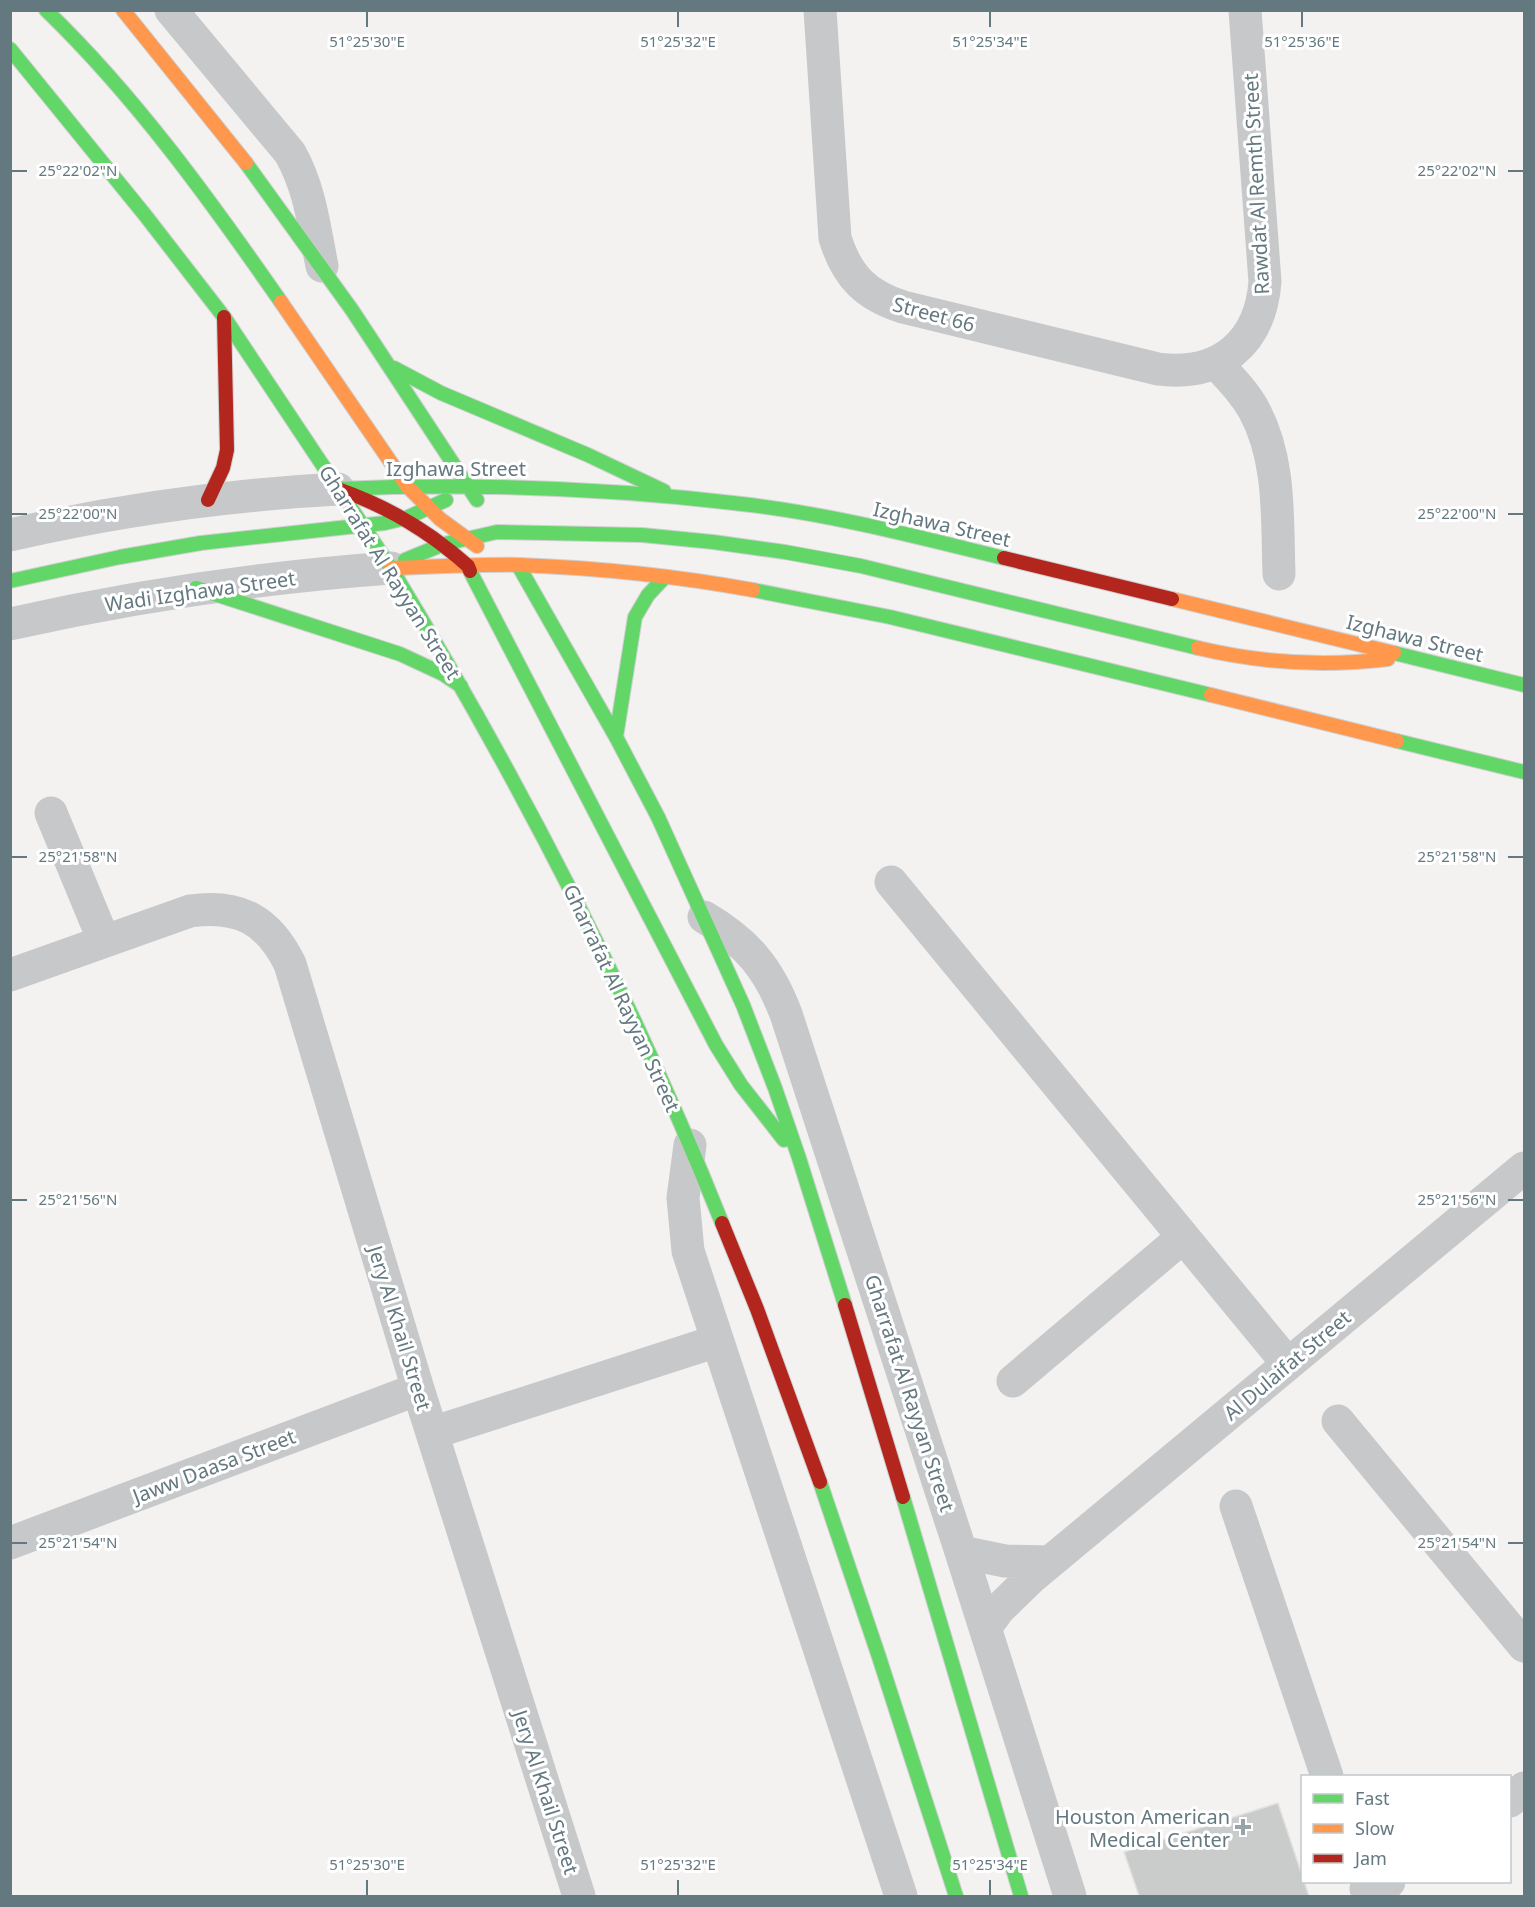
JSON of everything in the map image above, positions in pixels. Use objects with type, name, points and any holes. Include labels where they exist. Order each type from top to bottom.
[{"type":"main road","points":[[46,10],[96,61],[206,197],[259,268],[407,486],[427,509],[464,538],[518,565]]},
{"type":"main road","name":"Gharrafat Al Rayyan Street","points":[[123,10],[219,127],[322,266],[390,366],[518,565],[616,736],[658,817],[743,1005],[799,1158],[853,1329],[1021,1896]]},
{"type":"main road","name":"Gharrafat Al Rayyan Street","points":[[10,49],[145,215],[224,317],[391,568],[462,687],[531,811],[635,1022],[690,1144],[746,1282],[799,1420],[956,1896]]},
{"type":"main road","points":[[208,500],[223,468],[227,450],[224,317]]},
{"type":"main road","points":[[390,366],[441,393],[579,451],[678,498]]},
{"type":"main road","name":"Izghawa Street","points":[[338,489],[407,486],[525,487],[743,504],[824,517],[906,534],[1524,685]]},
{"type":"main road","points":[[10,581],[120,557],[201,543],[363,525],[405,518],[448,500],[468,486]]},
{"type":"main road","points":[[338,489],[384,506],[405,518],[444,544],[468,566],[716,1045],[741,1085],[799,1158]]},
{"type":"main road","points":[[391,568],[444,544],[464,538],[492,522],[713,542],[785,552],[861,566],[1260,661],[1334,664],[1408,656]]},
{"type":"main road","points":[[391,568],[518,565],[665,577],[747,588],[845,606],[1524,772]]},
{"type":"main road","points":[[616,736],[635,617],[642,601],[665,577]]},
{"type":"main road","points":[[196,588],[400,654],[443,674],[462,687]]},
{"type":"street","points":[[171,10],[290,153],[307,190],[322,266]]},
{"type":"street","name":"Street 66","points":[[820,10],[835,238],[848,270],[859,283],[887,302],[903,307],[1158,369],[1178,372],[1216,363]]},
{"type":"street","name":"Rawdat Al Remth Street","points":[[1216,363],[1247,338],[1264,302],[1265,282],[1245,10]]},
{"type":"street","points":[[1216,363],[1237,385],[1254,410],[1266,438],[1274,467],[1277,497],[1279,574]]},
{"type":"street","points":[[10,535],[130,511],[208,500],[338,489]]},
{"type":"street","name":"Wadi Izghawa Street","points":[[10,624],[196,588],[391,568]]},
{"type":"street","points":[[51,813],[104,941]]},
{"type":"street","points":[[891,882],[1288,1364]]},
{"type":"street","name":"Jery Al Khail Street","points":[[10,975],[190,911],[210,908],[231,910],[250,917],[267,929],[281,945],[293,975],[418,1389],[579,1896]]},
{"type":"street","name":"Gharrafat Al Rayyan Street","points":[[704,917],[723,928],[755,957],[778,994],[961,1552],[1070,1896]]},
{"type":"street","points":[[690,1144],[682,1198],[688,1251],[901,1896]]},
{"type":"street","name":"Al Dulaifat Street","points":[[985,1628],[1015,1592],[1050,1562],[1524,1168]]},
{"type":"street","points":[[1013,1381],[1183,1237]]},
{"type":"street","points":[[432,1433],[717,1341]]},
{"type":"street","name":"Jaww Daasa Street","points":[[10,1543],[418,1389]]},
{"type":"street","points":[[1338,1421],[1524,1646]]},
{"type":"street","points":[[1236,1506],[1328,1775]]},
{"type":"street","points":[[961,1552],[1005,1561],[1050,1562]]},
{"type":"street","points":[[1511,1799],[1524,1788]]},
{"type":"building","name":"Houston American Medical Center","points":[[1278,1803],[1301,1872],[1301,1883],[1305,1883],[1309,1896],[1139,1896],[1124,1852]]},
{"type":"traffic: fast","points":[[46,10],[111,78],[171,150],[281,302]]},
{"type":"traffic: fast","points":[[10,49],[145,215],[224,317],[391,568]]},
{"type":"traffic: fast","points":[[246,163],[352,310],[477,500]]},
{"type":"traffic: fast","points":[[394,368],[441,393],[588,455],[664,491]]},
{"type":"traffic: fast","points":[[338,489],[540,488],[692,499],[775,508],[841,520],[1004,558]]},
{"type":"traffic: fast","points":[[10,581],[120,557],[201,543],[385,523],[406,518],[446,500]]},
{"type":"traffic: fast","points":[[405,560],[444,544],[497,532],[642,535],[713,542],[861,566],[1198,648]]},
{"type":"traffic: fast","points":[[518,565],[616,737],[658,817],[743,1005],[799,1158],[845,1305]]},
{"type":"traffic: fast","points":[[391,568],[484,727],[570,889],[650,1054],[722,1223]]},
{"type":"traffic: fast","points":[[470,571],[716,1045],[741,1085],[784,1140]]},
{"type":"traffic: fast","points":[[616,737],[635,617],[648,595],[665,577]]},
{"type":"traffic: fast","points":[[196,588],[400,654],[443,674],[461,686]]},
{"type":"traffic: fast","points":[[753,590],[890,617],[1211,695]]},
{"type":"traffic: fast","points":[[1394,653],[1524,685]]},
{"type":"traffic: fast","points":[[1397,741],[1524,772]]},
{"type":"traffic: fast","points":[[820,1482],[956,1896]]},
{"type":"traffic: fast","points":[[903,1497],[1021,1896]]},
{"type":"traffic: slow","points":[[123,10],[246,163]]},
{"type":"traffic: slow","points":[[281,302],[407,486],[440,519],[477,546]]},
{"type":"traffic: slow","points":[[391,568],[549,566],[666,577],[753,590]]},
{"type":"traffic: slow","points":[[1172,599],[1394,653]]},
{"type":"traffic: slow","points":[[1198,648],[1245,657],[1292,662],[1340,663],[1388,659]]},
{"type":"traffic: slow","points":[[1211,695],[1397,741]]},
{"type":"traffic: jam","points":[[208,500],[223,468],[227,450],[224,317]]},
{"type":"traffic: jam","points":[[338,489],[374,503],[407,521],[453,553],[468,566],[470,571]]},
{"type":"traffic: jam","points":[[1004,558],[1172,599]]},
{"type":"traffic: jam","points":[[722,1223],[757,1309],[820,1482]]},
{"type":"traffic: jam","points":[[845,1305],[903,1497]]},
{"type":"place","name":"Houston American Medical Center","points":[[1243,1827]]}]
